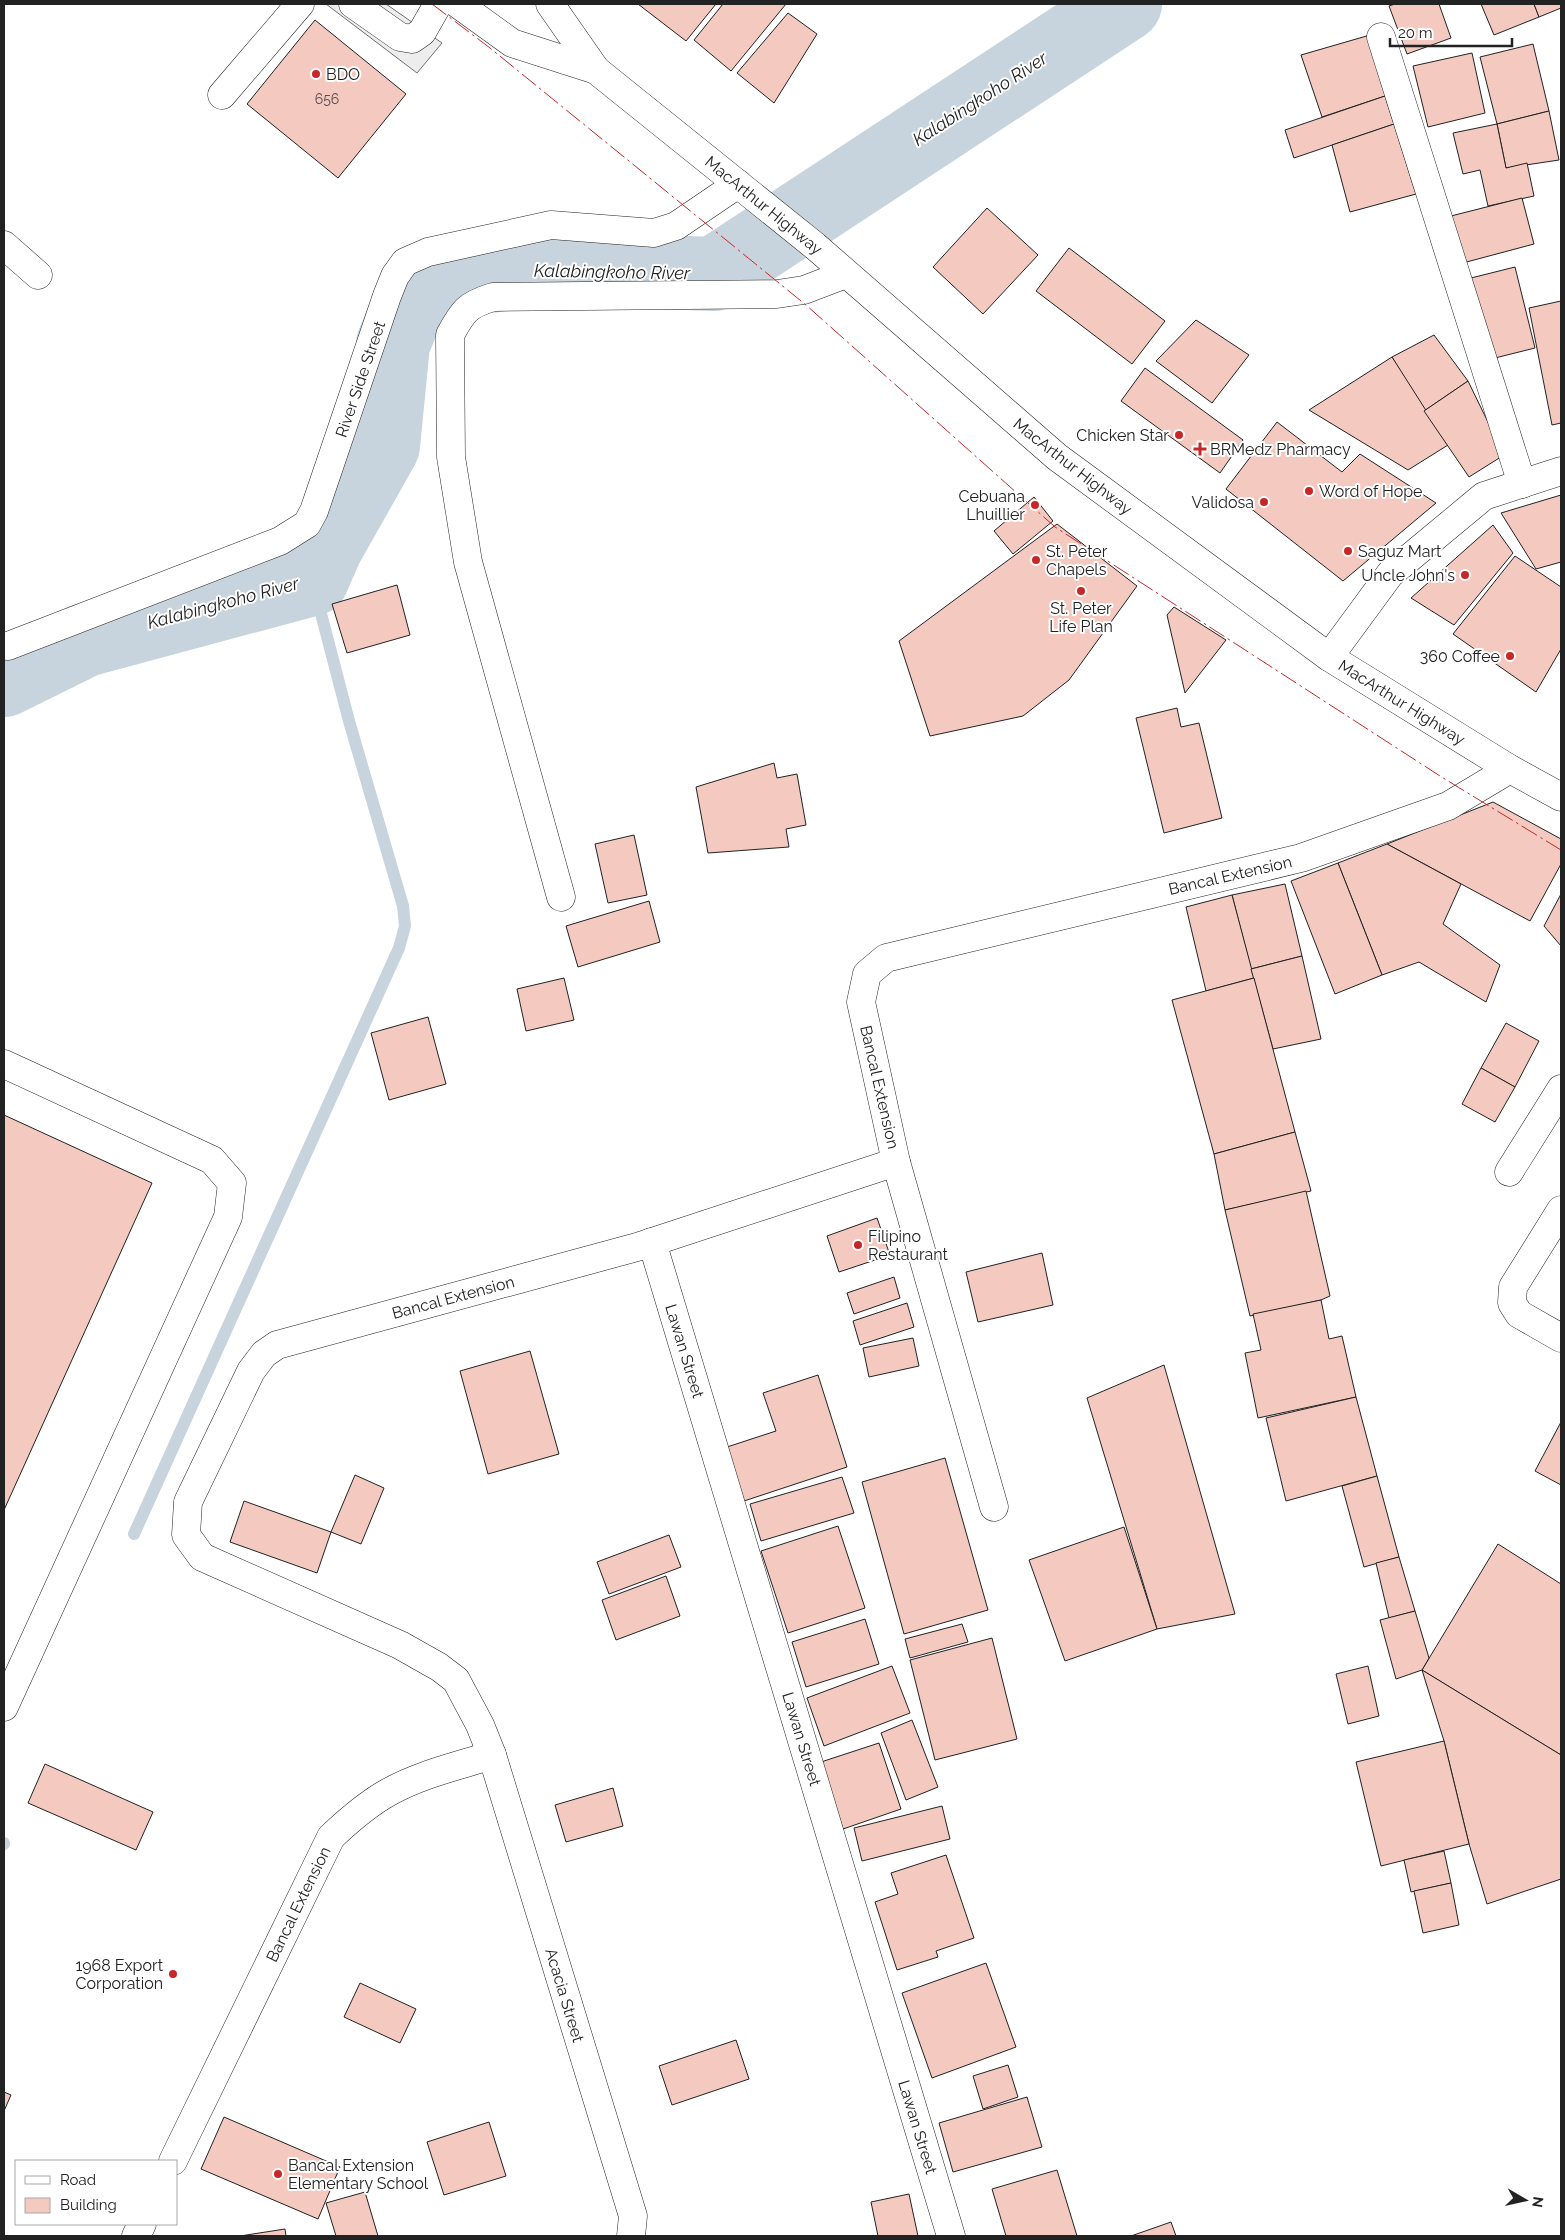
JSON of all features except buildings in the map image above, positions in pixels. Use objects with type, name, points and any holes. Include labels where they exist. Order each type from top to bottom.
[{"type":"main road","points":[[222,95],[300,4]]},
{"type":"main road","points":[[353,4],[400,37],[412,39],[422,32],[438,4]]},
{"type":"main road","name":"MacArthur Highway","points":[[458,4],[512,43],[596,70]]},
{"type":"main road","name":"MacArthur Highway","points":[[550,4],[596,70],[814,246],[1057,458],[1329,657],[1510,769],[1561,797]]},
{"type":"main road","points":[[1382,37],[1522,484]]},
{"type":"main road","name":"River Side Street","points":[[8,646],[280,541],[307,524],[322,491],[387,296],[395,276],[405,262],[428,252],[551,225],[654,233],[676,226],[738,184]]},
{"type":"main road","points":[[4,245],[38,275]]},
{"type":"main road","points":[[561,896],[468,562],[451,457],[450,336],[459,319],[474,302],[493,297],[777,294],[804,290],[846,274]]},
{"type":"main road","points":[[1329,657],[1390,574],[1484,496],[1561,471]]},
{"type":"main road","name":"Bancal Extension","points":[[173,2160],[331,1837],[358,1812],[390,1791],[438,1772],[492,1755],[480,1725],[456,1680],[439,1667],[400,1645],[202,1557],[186,1536],[188,1502],[251,1371],[264,1354],[277,1344],[644,1244],[896,1162],[861,1002],[867,974],[886,958],[1301,858],[1448,806],[1510,769]]},
{"type":"main road","points":[[4,1064],[212,1160],[232,1182],[228,1217],[4,1707]]},
{"type":"main road","points":[[1510,1172],[1561,1088]]},
{"type":"main road","points":[[896,1162],[994,1508]]},
{"type":"main road","points":[[1561,1210],[1513,1288],[1512,1303],[1519,1314],[1561,1338]]},
{"type":"main road","points":[[644,1244],[934,2236]]},
{"type":"main road","name":"Lawan Street","points":[[644,1244],[951,2236]]},
{"type":"main road","name":"Acacia Street","points":[[492,1755],[633,2216],[631,2236]]},
{"type":"shaded area","points":[[326,4],[386,4],[442,43],[417,73]]},
{"type":"waterway","name":"Kalabingkoho River","points":[[4,680],[85,640],[312,579],[326,547],[383,446],[393,344],[412,297],[447,282],[545,268],[714,274],[1125,4]]},
{"type":"waterway","points":[[134,1534],[399,948],[405,926],[403,906],[349,721],[312,579]]},
{"type":"power","points":[[432,4],[490,48],[806,305],[1055,527],[1440,776],[1561,850]]},
{"type":"place","name":"BDO","points":[[316,74]]},
{"type":"place","name":"Chicken Star","points":[[1179,435]]},
{"type":"place","name":"BRMedz Pharmacy","points":[[1200,449]]},
{"type":"place","name":"Word of Hope","points":[[1309,491]]},
{"type":"place","name":"Validosa","points":[[1264,502]]},
{"type":"place","name":"Cebuana Lhuillier","points":[[1035,505]]},
{"type":"place","name":"Saguz Mart","points":[[1348,551]]},
{"type":"place","name":"St. Peter Chapels","points":[[1036,560]]},
{"type":"place","name":"Uncle John's","points":[[1465,575]]},
{"type":"place","name":"St. Peter Life Plan","points":[[1081,591]]},
{"type":"place","name":"360 Coffee","points":[[1510,656]]},
{"type":"place","name":"Filipino Restaurant","points":[[858,1245]]},
{"type":"place","name":"1968 Export Corporation","points":[[173,1974]]},
{"type":"place","name":"Bancal Extension Elementary School","points":[[278,2174]]}]
